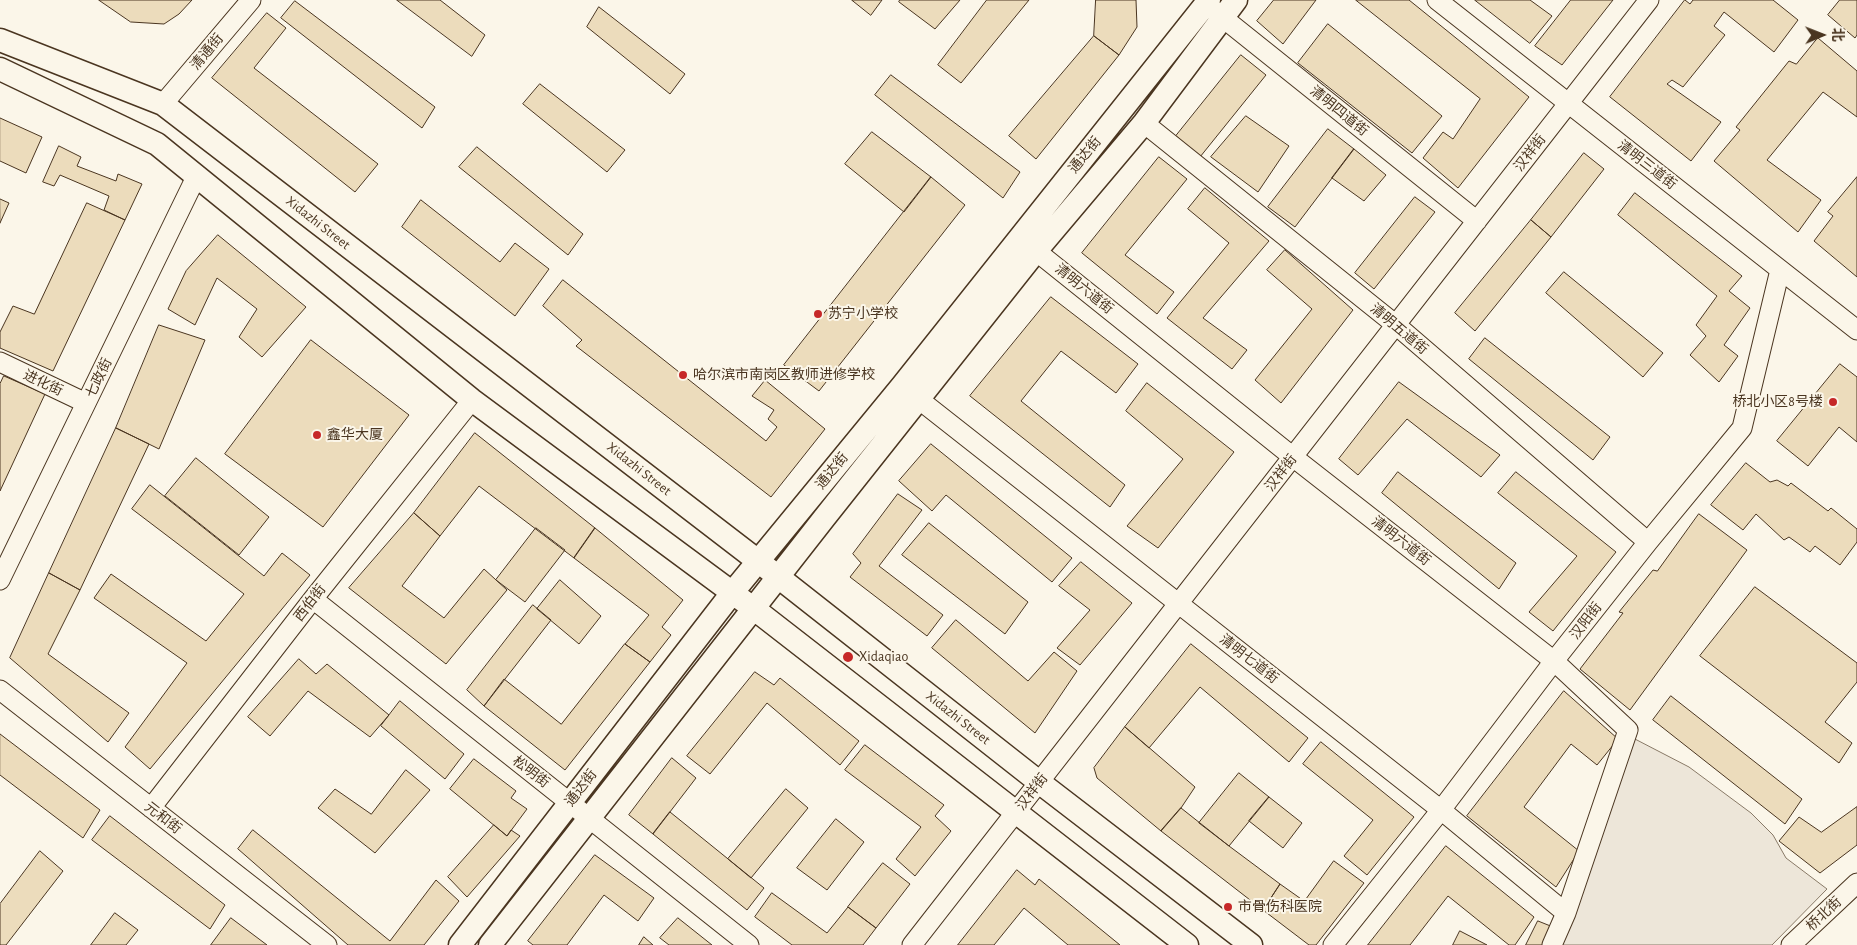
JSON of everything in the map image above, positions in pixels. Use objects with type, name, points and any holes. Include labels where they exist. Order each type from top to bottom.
[{"type":"main road","name":"通达街","points":[[1028,244],[1144,123],[1215,4]]},
{"type":"main road","name":"通达街","points":[[490,945],[778,576],[910,393],[1215,4]]},
{"type":"main road","name":"Xidazhi Street","points":[[1,40],[163,104],[778,576],[1039,782],[1251,945]]},
{"type":"main road","points":[[0,69],[157,144],[472,400],[753,608],[1017,811],[1187,945]]},
{"type":"main road","name":"通达街","points":[[460,945],[758,561],[910,393]]},
{"type":"street","name":"清通街","points":[[163,104],[251,0]]},
{"type":"street","name":"清明三道街","points":[[1437,0],[1857,330]]},
{"type":"street","name":"汉祥街","points":[[912,945],[1650,0]]},
{"type":"street","name":"清明四道街","points":[[1215,4],[1477,221]]},
{"type":"street","name":"清明五道街","points":[[1144,123],[1396,325],[1648,542]]},
{"type":"street","name":"七政街","points":[[1,574],[197,175]]},
{"type":"street","name":"清明六道街","points":[[1028,244],[1293,457],[1554,661],[1628,730],[1566,913]]},
{"type":"street","name":"汉阳街","points":[[1334,945],[1441,810],[1554,661],[1648,542],[1742,428],[1780,270]]},
{"type":"street","name":"进化街","points":[[0,362],[86,403]]},
{"type":"street","name":"清明七道街","points":[[910,393],[1441,810],[1566,913]]},
{"type":"street","name":"西伯街","points":[[151,808],[313,599],[472,400]]},
{"type":"street","name":"松明街","points":[[313,599],[749,945]]},
{"type":"street","name":"元和街","points":[[0,690],[327,945]]},
{"type":"street","name":"桥北街","points":[[1791,945],[1857,883]]},
{"type":"street","points":[[1552,945],[1566,913]]},
{"type":"shaded area","points":[[1633,738],[1689,767],[1751,813],[1773,835],[1786,858],[1827,889],[1772,945],[1562,945],[1574,916]]},
{"type":"building","points":[[99,0],[192,0],[179,14],[164,24],[131,22]]},
{"type":"building","points":[[397,0],[440,0],[485,35],[472,56]]},
{"type":"building","points":[[852,0],[882,0],[871,15]]},
{"type":"building","points":[[900,0],[960,0],[935,29],[899,2]]},
{"type":"building","points":[[987,0],[1029,0],[961,83],[938,65]]},
{"type":"building","points":[[1096,0],[1136,0],[1137,27],[1119,55],[1094,36]]},
{"type":"building","points":[[1274,0],[1316,0],[1283,44],[1257,21]]},
{"type":"building","points":[[1356,0],[1409,0],[1529,97],[1458,188],[1423,158],[1443,132],[1453,139],[1480,99]]},
{"type":"building","points":[[1475,0],[1530,0],[1552,16],[1530,43]]},
{"type":"building","points":[[1571,0],[1613,0],[1562,65],[1535,46]]},
{"type":"building","points":[[1685,0],[1690,4],[1693,0],[1773,0],[1798,20],[1774,52],[1724,12],[1714,26],[1725,35],[1683,87],[1672,80],[1667,84],[1721,122],[1691,161],[1610,97]]},
{"type":"building","points":[[1840,0],[1857,0],[1857,35],[1855,38],[1828,15]]},
{"type":"building","points":[[295,1],[435,107],[422,128],[281,18]]},
{"type":"building","points":[[599,7],[685,74],[670,94],[587,27]]},
{"type":"building","points":[[267,13],[286,28],[254,68],[378,164],[355,192],[212,78]]},
{"type":"building","points":[[1328,24],[1442,116],[1412,153],[1298,63]]},
{"type":"building","points":[[1094,36],[1119,55],[1036,159],[1009,136]]},
{"type":"building","points":[[1818,38],[1857,71],[1857,117],[1823,92],[1767,160],[1821,200],[1798,232],[1714,161],[1740,130],[1736,127],[1789,61],[1796,64]]},
{"type":"building","points":[[1241,55],[1266,75],[1200,157],[1176,136]]},
{"type":"building","points":[[891,75],[1020,172],[1003,198],[875,95]]},
{"type":"building","points":[[540,84],[625,150],[607,172],[523,104]]},
{"type":"building","points":[[1246,116],[1289,146],[1258,192],[1211,157]]},
{"type":"building","points":[[0,118],[42,137],[26,173],[0,161]]},
{"type":"building","points":[[1328,129],[1354,149],[1295,227],[1268,207]]},
{"type":"building","points":[[872,132],[931,177],[904,212],[845,164]]},
{"type":"building","points":[[59,146],[81,157],[77,166],[116,181],[118,174],[142,184],[125,220],[104,210],[109,196],[60,175],[54,186],[43,182]]},
{"type":"building","points":[[477,147],[583,234],[568,255],[459,167]]},
{"type":"building","points":[[1354,149],[1386,175],[1364,201],[1332,178]]},
{"type":"building","points":[[1584,153],[1604,169],[1551,237],[1531,220]]},
{"type":"building","points":[[1159,157],[1187,179],[1125,255],[1174,292],[1157,314],[1082,253]]},
{"type":"building","points":[[931,177],[965,205],[819,391],[784,365]]},
{"type":"building","points":[[1857,177],[1857,277],[1814,241],[1833,216],[1828,212]]},
{"type":"building","points":[[1205,188],[1269,241],[1203,318],[1247,350],[1232,369],[1167,318],[1229,243],[1188,209]]},
{"type":"building","points":[[1635,193],[1742,276],[1729,291],[1750,308],[1724,345],[1738,356],[1719,382],[1690,355],[1706,336],[1696,325],[1717,296],[1618,215]]},
{"type":"building","points":[[1415,197],[1435,212],[1374,289],[1355,273]]},
{"type":"building","points":[[0,199],[9,203],[0,223]]},
{"type":"building","points":[[421,200],[500,262],[515,243],[549,269],[515,316],[402,227]]},
{"type":"building","points":[[87,203],[125,220],[53,371],[0,348],[0,332],[13,306],[34,314]]},
{"type":"building","points":[[1531,220],[1551,237],[1475,331],[1455,313]]},
{"type":"building","points":[[218,235],[306,307],[262,357],[239,337],[257,309],[217,278],[195,325],[168,309],[186,271]]},
{"type":"building","points":[[1285,250],[1353,310],[1281,403],[1255,380],[1312,309],[1267,270]]},
{"type":"building","points":[[1564,272],[1663,353],[1643,377],[1546,293]]},
{"type":"building","points":[[563,280],[766,441],[777,427],[768,419],[774,410],[752,396],[765,380],[825,429],[771,497],[576,346],[582,340],[543,306]]},
{"type":"building","points":[[1051,297],[1138,364],[1116,393],[1061,351],[1021,401],[1125,485],[1110,507],[970,396]]},
{"type":"building","points":[[159,325],[205,340],[159,449],[116,428]]},
{"type":"building","points":[[1485,338],[1610,437],[1593,460],[1469,359]]},
{"type":"building","name":"鑫华大厦","points":[[311,340],[409,415],[323,527],[225,454]]},
{"type":"building","name":"桥北小区8号楼","points":[[1840,364],[1857,377],[1857,442],[1839,427],[1808,466],[1777,441]]},
{"type":"building","points":[[4,376],[45,394],[0,491],[0,384]]},
{"type":"building","points":[[1399,382],[1500,455],[1481,477],[1407,419],[1358,475],[1339,459]]},
{"type":"building","points":[[1147,383],[1234,452],[1158,548],[1127,526],[1183,459],[1126,411]]},
{"type":"building","points":[[116,428],[149,444],[80,590],[49,573]]},
{"type":"building","points":[[475,433],[595,528],[574,558],[479,486],[440,536],[414,513]]},
{"type":"building","points":[[931,444],[1072,558],[1052,582],[946,495],[932,511],[899,481]]},
{"type":"building","points":[[196,458],[269,517],[239,555],[165,496]]},
{"type":"building","points":[[1746,463],[1770,482],[1777,480],[1788,486],[1791,483],[1828,511],[1831,508],[1857,529],[1857,542],[1840,565],[1815,546],[1810,552],[1789,537],[1784,540],[1756,514],[1743,530],[1711,505]]},
{"type":"building","points":[[1398,472],[1516,563],[1499,589],[1382,493]]},
{"type":"building","points":[[1516,472],[1616,552],[1553,631],[1529,612],[1577,556],[1498,493]]},
{"type":"building","points":[[150,485],[264,576],[282,553],[310,575],[150,769],[125,747],[187,663],[94,598],[111,574],[206,641],[244,594],[132,509]]},
{"type":"building","points":[[898,494],[922,510],[879,566],[943,615],[927,636],[850,577],[861,563],[853,554]]},
{"type":"building","points":[[414,513],[440,536],[402,586],[444,618],[484,569],[507,590],[446,664],[349,588]]},
{"type":"building","points":[[1699,514],[1747,550],[1630,710],[1580,669],[1623,613],[1619,612],[1653,570],[1657,571]]},
{"type":"building","points":[[929,523],[1028,602],[1005,634],[902,555]]},
{"type":"building","points":[[536,528],[565,550],[525,602],[496,580]]},
{"type":"building","points":[[595,528],[683,600],[662,627],[671,635],[650,662],[625,644],[649,615],[574,558]]},
{"type":"building","points":[[1081,562],[1132,603],[1080,665],[1057,648],[1090,610],[1059,586]]},
{"type":"building","points":[[49,573],[80,590],[48,654],[129,713],[108,742],[10,658]]},
{"type":"building","points":[[560,580],[601,616],[579,644],[537,609]]},
{"type":"building","points":[[1755,587],[1857,663],[1857,682],[1825,722],[1852,743],[1839,763],[1700,656]]},
{"type":"building","points":[[533,605],[551,620],[484,706],[467,690]]},
{"type":"building","points":[[956,620],[1028,681],[1054,652],[1077,671],[1035,733],[932,648]]},
{"type":"building","points":[[625,644],[650,662],[565,770],[484,706],[504,679],[561,724]]},
{"type":"building","points":[[1191,644],[1308,738],[1289,762],[1200,687],[1149,748],[1125,727]]},
{"type":"building","points":[[299,659],[316,674],[327,664],[389,715],[370,737],[308,691],[270,736],[248,717]]},
{"type":"building","points":[[755,672],[774,685],[780,678],[859,741],[840,765],[767,703],[710,774],[687,756]]},
{"type":"building","points":[[1564,691],[1618,739],[1597,765],[1571,744],[1524,807],[1579,851],[1556,887],[1467,816]]},
{"type":"building","points":[[1671,696],[1802,799],[1785,824],[1653,720]]},
{"type":"building","points":[[400,701],[464,754],[445,779],[381,726]]},
{"type":"building","points":[[1125,727],[1195,787],[1181,808],[1161,831],[1097,778],[1094,768]]},
{"type":"building","points":[[0,734],[100,810],[83,838],[0,775]]},
{"type":"building","points":[[1321,742],[1414,817],[1367,875],[1344,856],[1373,820],[1303,764]]},
{"type":"building","points":[[865,745],[944,805],[935,816],[951,831],[915,876],[896,859],[921,827],[845,770]]},
{"type":"building","points":[[672,758],[696,778],[653,834],[629,815]]},
{"type":"building","points":[[474,759],[516,791],[511,798],[527,809],[507,836],[450,789]]},
{"type":"building","points":[[406,770],[430,790],[375,853],[318,808],[335,789],[371,814]]},
{"type":"building","points":[[1239,773],[1269,797],[1229,846],[1199,823]]},
{"type":"building","points":[[786,789],[808,808],[751,878],[728,859]]},
{"type":"building","points":[[1269,797],[1302,823],[1283,848],[1249,821]]},
{"type":"building","points":[[1857,807],[1857,845],[1820,873],[1779,841],[1799,817],[1821,832]]},
{"type":"building","points":[[1181,808],[1280,884],[1263,910],[1161,831]]},
{"type":"building","points":[[670,812],[764,888],[747,910],[653,834]]},
{"type":"building","points":[[110,816],[225,905],[210,929],[92,840]]},
{"type":"building","points":[[836,819],[864,842],[827,890],[797,868]]},
{"type":"building","points":[[494,825],[507,836],[511,830],[520,836],[467,897],[448,877]]},
{"type":"building","points":[[253,830],[390,941],[436,880],[459,901],[424,945],[348,945],[238,849]]},
{"type":"building","points":[[1446,846],[1534,917],[1515,945],[1509,945],[1448,896],[1410,945],[1368,945]]},
{"type":"building","points":[[40,851],[63,871],[6,945],[0,945],[0,904]]},
{"type":"building","points":[[595,855],[654,898],[638,921],[604,895],[567,945],[533,945],[528,941]]},
{"type":"building","points":[[1334,861],[1364,883],[1316,945],[1309,945],[1263,910],[1280,884],[1304,901]]},
{"type":"building","points":[[883,863],[910,884],[876,928],[848,907]]},
{"type":"building","points":[[1017,870],[1035,885],[1039,879],[1120,945],[1068,945],[1024,908],[994,945],[958,945]]},
{"type":"building","points":[[772,893],[827,933],[848,907],[876,928],[863,945],[792,945],[755,917]]},
{"type":"building","points":[[115,913],[138,930],[126,945],[91,945]]},
{"type":"building","points":[[231,918],[267,945],[211,945]]},
{"type":"building","points":[[678,918],[712,945],[669,945],[660,938]]},
{"type":"building","points":[[1538,921],[1553,927],[1544,945],[1526,945]]},
{"type":"building","points":[[1460,931],[1487,945],[1453,945]]},
{"type":"building","points":[[644,937],[653,945],[639,945]]},
{"type":"place","name":"苏宁小学校","points":[[818,314]]},
{"type":"place","name":"哈尔滨市南岗区教师进修学校","points":[[683,375]]},
{"type":"place","name":"桥北小区8号楼","points":[[1833,402]]},
{"type":"place","name":"鑫华大厦","points":[[317,435]]},
{"type":"place","name":"Xidaqiao","points":[[848,657]]},
{"type":"place","name":"市骨伤科医院","points":[[1228,907]]}]
